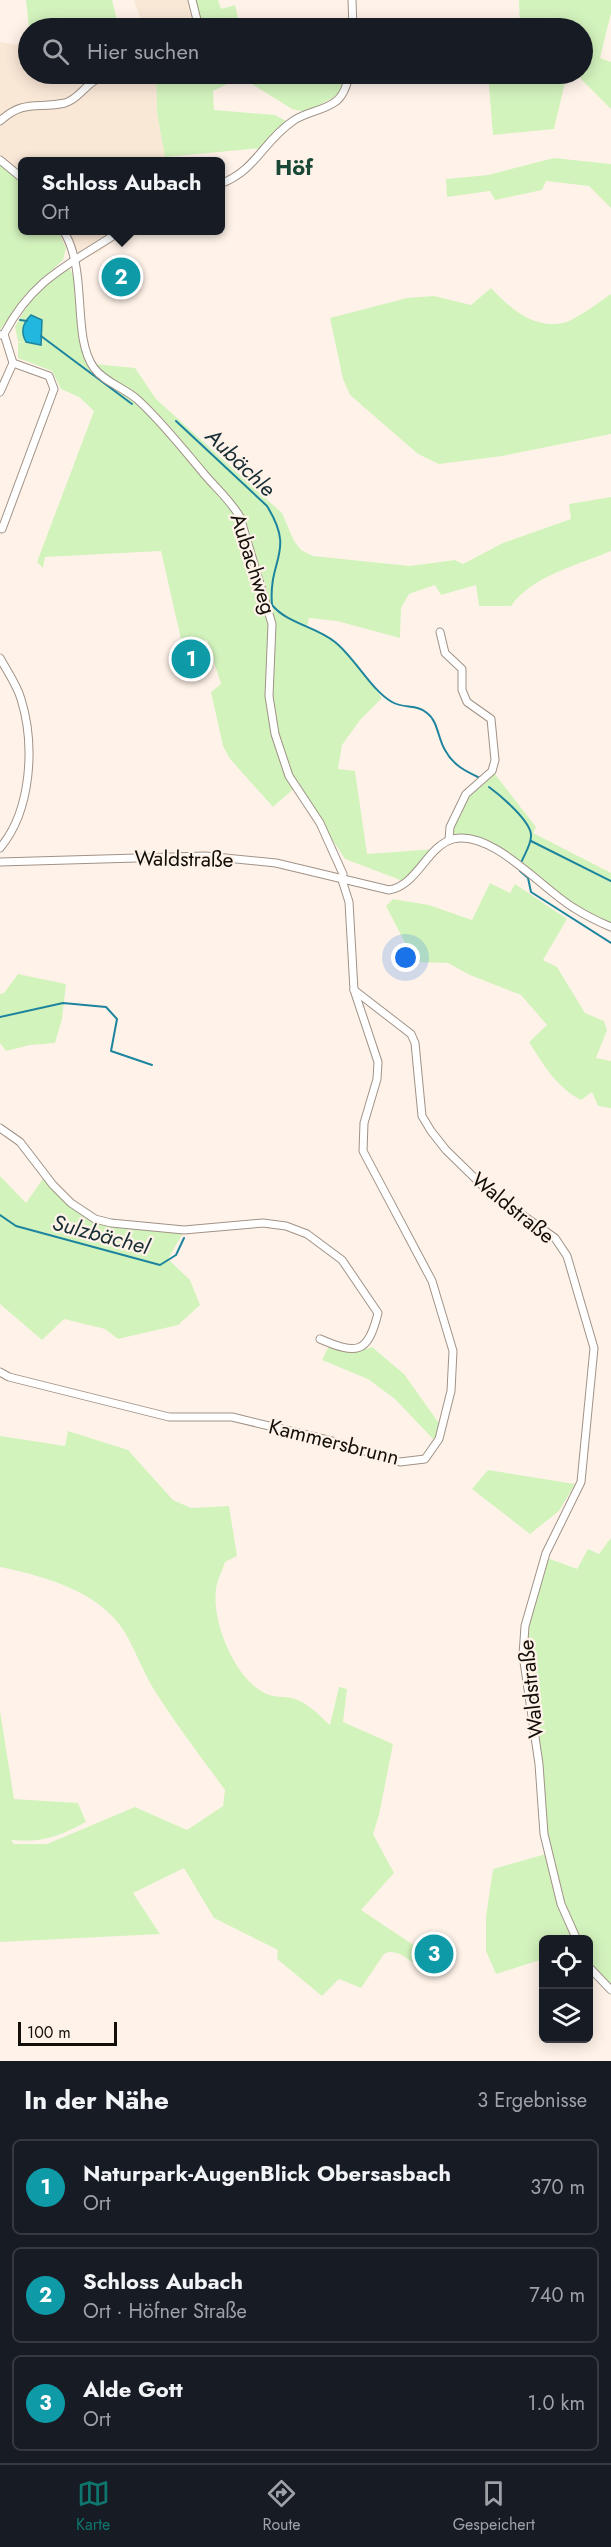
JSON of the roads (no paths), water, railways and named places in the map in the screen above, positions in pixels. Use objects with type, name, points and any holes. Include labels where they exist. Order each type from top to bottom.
[{"type":"street","points":[[192,0],[196,18]]},
{"type":"street","points":[[352,0],[353,18]]},
{"type":"street","points":[[0,121],[14,109],[28,105],[64,103],[77,98],[91,84]]},
{"type":"street","points":[[225,181],[247,170],[276,134],[294,119],[336,101],[344,93],[347,84]]},
{"type":"street","points":[[0,160],[18,175]]},
{"type":"street","name":"Aubachweg","points":[[65,235],[76,257],[83,330],[93,367],[135,397],[163,424],[206,477],[231,502],[240,517],[272,624],[269,696],[274,734],[289,776],[320,823],[342,877]]},
{"type":"street","points":[[0,392],[12,363],[2,334],[16,311],[54,272],[115,235]]},
{"type":"street","points":[[2,529],[54,389],[49,376],[12,363]]},
{"type":"street","points":[[440,632],[445,653],[462,669],[462,690],[467,702],[491,719],[495,760],[492,771],[466,794],[450,827],[449,840],[470,839],[492,848],[512,860],[573,908],[611,927]]},
{"type":"street","points":[[0,658],[21,696],[29,734],[29,776],[12,834],[0,848]]},
{"type":"street","name":"Waldstraße","points":[[0,862],[205,856],[276,863],[354,880],[373,888],[395,889],[449,840]]},
{"type":"street","points":[[342,877],[349,902],[354,990]]},
{"type":"street","name":"Waldstraße","points":[[354,990],[411,1034],[415,1043],[422,1116],[446,1150],[487,1190],[555,1238],[567,1256],[594,1348],[581,1482],[546,1553],[525,1626],[523,1655],[539,1764],[544,1834],[561,1904],[575,1935]]},
{"type":"street","name":"Kammersbrunn","points":[[0,1372],[9,1377],[169,1417],[232,1417],[332,1441],[400,1462],[425,1459],[439,1439],[451,1391],[453,1351],[432,1281],[363,1151],[364,1123],[377,1079],[378,1062],[354,990]]},
{"type":"street","points":[[0,1128],[20,1142],[53,1185],[71,1203],[94,1219],[184,1230],[263,1223],[286,1226],[307,1234],[342,1260],[378,1313],[373,1336],[366,1345],[358,1350],[339,1347],[320,1339]]},
{"type":"street","points":[[593,1971],[611,1990]]},
{"type":"water","points":[[31,315],[42,320],[41,345],[26,342],[24,338],[23,327]]},
{"type":"waterway","name":"Aubächle","points":[[20,320],[27,321]]},
{"type":"waterway","name":"Aubächle","points":[[41,336],[132,404]]},
{"type":"waterway","name":"Aubächle","points":[[176,421],[267,506],[275,522],[280,546],[272,589],[272,605],[286,617],[335,642],[384,697],[401,705],[419,708],[431,716],[448,755],[464,770],[480,778]]},
{"type":"waterway","name":"Aubächle","points":[[489,787],[514,809],[530,830],[530,843],[521,863]]},
{"type":"waterway","points":[[531,841],[611,881]]},
{"type":"waterway","name":"Aubächle","points":[[520,871],[528,878],[531,892],[611,943]]},
{"type":"waterway","points":[[0,1017],[63,1003],[106,1007],[117,1019],[111,1051],[152,1065]]},
{"type":"waterway","name":"Sulzbächel","points":[[0,1215],[16,1226],[160,1265],[176,1255],[184,1238]]},
{"type":"place","name":"Schloss Aubach","points":[[121,277]]},
{"type":"place","name":"Naturpark-AugenBlick Obersasbach","points":[[191,659]]},
{"type":"place","name":"Alde Gott","points":[[434,1954]]},
{"type":"district","name":"Höf","points":[[294,167]]}]
